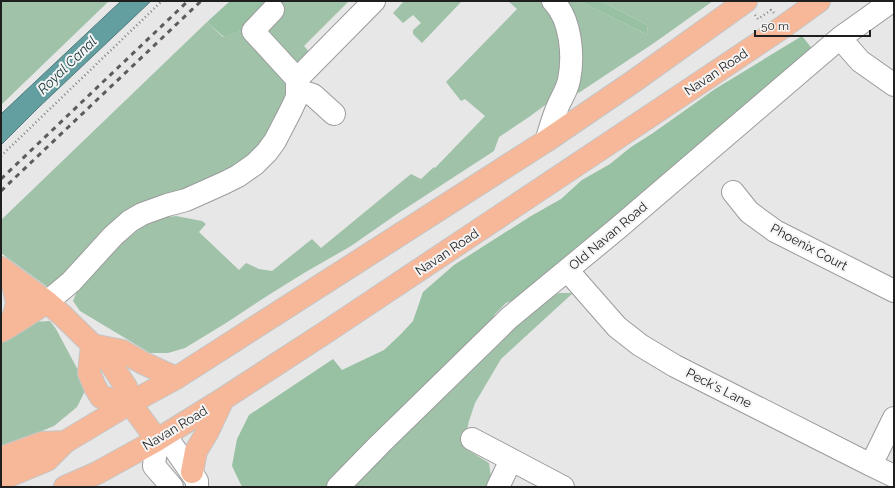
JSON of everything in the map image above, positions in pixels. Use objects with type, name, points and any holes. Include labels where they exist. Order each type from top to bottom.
[{"type":"main road","name":"Navan Road","points":[[65,487],[97,473],[157,440],[223,399],[784,27],[819,1]]},
{"type":"main road","points":[[1,479],[47,460],[65,442],[130,403],[176,378],[546,141],[628,85],[751,8]]},
{"type":"main road","points":[[6,272],[64,316],[109,361],[126,387],[130,403],[157,440]]},
{"type":"main road","points":[[6,272],[17,302],[15,312],[6,328]]},
{"type":"main road","points":[[6,328],[47,302]]},
{"type":"main road","points":[[92,345],[122,351],[143,363],[176,378]]},
{"type":"main road","points":[[194,480],[196,451],[208,431],[223,399]]},
{"type":"main road","points":[[1,458],[42,443],[65,442]]},
{"type":"street","points":[[47,302],[71,282],[113,236],[130,221],[142,214],[186,200],[224,183],[238,176],[255,164],[275,141],[297,97],[297,84],[374,1]]},
{"type":"street","points":[[546,141],[558,105],[566,92],[569,80],[571,56],[570,36],[565,19],[553,1]]},
{"type":"street","name":"Old Navan Road","points":[[338,487],[509,318],[618,228],[840,38],[892,1]]},
{"type":"street","points":[[273,10],[253,31],[297,84],[313,95],[334,114]]},
{"type":"street","points":[[840,38],[860,61],[894,85]]},
{"type":"street","name":"Phoenix Court","points":[[733,192],[749,212],[775,231],[894,291]]},
{"type":"street","name":"Peck's Lane","points":[[567,270],[617,327],[640,345],[673,365],[894,476]]},
{"type":"street","points":[[871,465],[894,418]]},
{"type":"street","points":[[472,439],[562,487]]},
{"type":"street","points":[[172,487],[154,466],[157,440],[172,445],[194,480]]},
{"type":"street","points":[[498,487],[511,460]]},
{"type":"path","points":[[1,156],[162,1]]},
{"type":"path","points":[[751,8],[758,19],[771,10],[775,15]]},
{"type":"green space","points":[[1,1],[109,1],[1,105]]},
{"type":"green space","points":[[230,1],[273,1],[241,31],[224,37],[207,22]]},
{"type":"green space","points":[[273,1],[349,1],[304,46],[311,54],[297,66],[266,36]]},
{"type":"green space","points":[[404,1],[462,1],[422,43],[413,34],[413,30],[421,23],[413,15],[403,23],[393,13]]},
{"type":"green space","points":[[508,1],[546,1],[560,19],[562,68],[552,100],[499,137],[494,151],[351,246],[304,273],[185,348],[168,353],[150,353],[80,311],[73,301],[77,291],[120,245],[144,225],[160,218],[176,216],[202,221],[206,224],[199,232],[239,270],[246,263],[259,269],[272,271],[312,239],[321,248],[411,174],[421,179],[434,167],[435,168],[485,116],[465,99],[461,101],[446,82],[517,9]]},
{"type":"green space","points":[[561,1],[579,1],[648,35],[647,25],[601,1],[713,1],[654,43],[576,94]]},
{"type":"green space","points":[[579,1],[601,1],[647,25],[648,35]]},
{"type":"green space","points":[[207,22],[223,37],[241,31],[277,67],[285,79],[288,93],[274,135],[237,173],[190,188],[53,291],[1,253],[1,220]]},
{"type":"green space","points":[[802,36],[814,51],[525,295],[506,303],[495,314],[489,325],[473,337],[465,351],[454,356],[444,366],[438,376],[387,425],[374,434],[362,450],[331,479],[326,487],[242,487],[232,466],[237,439],[249,415],[333,359],[342,370],[384,350],[413,321],[423,292],[454,265],[531,216],[561,199],[582,180],[610,164],[631,147],[715,89]]},
{"type":"green space","points":[[559,293],[573,293],[501,359],[475,403],[463,447],[489,463],[491,477],[486,487],[347,487],[538,304]]},
{"type":"green space","points":[[50,321],[56,329],[87,387],[77,407],[54,426],[1,448],[1,341],[31,322]]},
{"type":"water","name":"Royal Canal","points":[[121,1],[151,1],[1,145],[1,114]]},
{"type":"railway","points":[[1,179],[188,1]]},
{"type":"railway","points":[[1,191],[201,1]]}]
